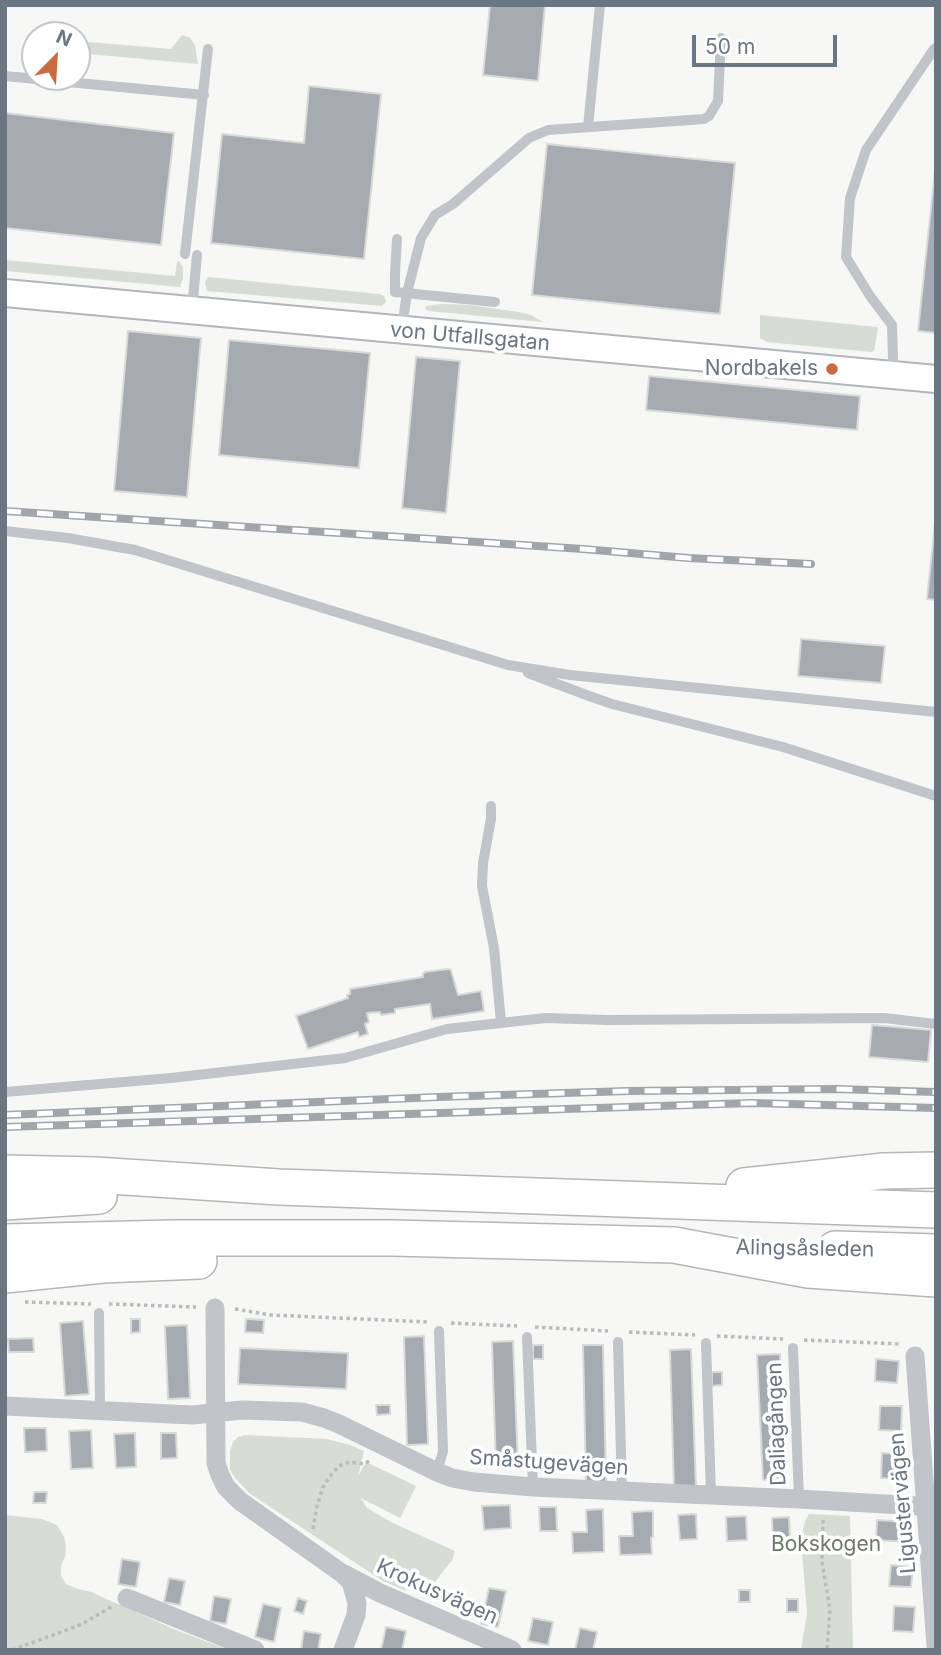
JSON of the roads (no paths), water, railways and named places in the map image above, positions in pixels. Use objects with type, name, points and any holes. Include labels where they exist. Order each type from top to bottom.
[{"type":"highway","points":[[615,1199],[884,1171],[936,1170]]},
{"type":"highway","points":[[5,1173],[94,1175],[259,1186],[936,1210]]},
{"type":"highway","points":[[5,1202],[259,1186]]},
{"type":"highway","points":[[5,1242],[172,1238],[393,1238],[674,1245],[808,1269],[936,1279]]},
{"type":"highway","points":[[12,1288],[103,1265],[283,1256],[393,1238]]},
{"type":"highway","name":"Alingsåsleden","points":[[674,1245],[936,1252]]},
{"type":"street","name":"von Utfallsgatan","points":[[5,293],[936,379]]},
{"type":"street","name":"Krokusvägen","points":[[215,1308],[216,1463],[226,1487],[240,1501],[343,1574],[380,1593],[512,1650]]},
{"type":"street","name":"Ligustervägen","points":[[908,1350],[923,1489],[931,1507],[936,1646]]},
{"type":"street","name":"Småstugevägen","points":[[5,1406],[192,1415],[242,1410],[302,1412],[339,1424],[436,1472],[474,1482],[931,1507]]},
{"type":"street","points":[[343,1574],[351,1582],[357,1603],[356,1615],[343,1650]]},
{"type":"street","points":[[127,1598],[255,1650]]},
{"type":"lane","points":[[588,127],[600,5]]},
{"type":"lane","points":[[401,331],[407,293],[421,238],[435,215],[453,204],[529,138],[548,130],[704,119],[709,116],[718,101],[721,38]]},
{"type":"lane","points":[[891,374],[892,325],[846,257],[850,198],[866,150],[936,48]]},
{"type":"lane","points":[[185,254],[208,49]]},
{"type":"lane","points":[[5,76],[204,95]]},
{"type":"lane","points":[[397,239],[395,292],[495,302]]},
{"type":"lane","points":[[192,311],[197,255]]},
{"type":"lane","points":[[5,531],[68,538],[135,550],[508,665],[600,700],[783,747],[936,796]]},
{"type":"lane","points":[[508,665],[570,675],[936,712]]},
{"type":"lane","points":[[491,806],[481,886],[494,948],[501,1022]]},
{"type":"lane","points":[[5,1092],[170,1078],[345,1058],[447,1029],[544,1018],[884,1018],[936,1024]]},
{"type":"lane","points":[[99,1313],[100,1411]]},
{"type":"lane","points":[[436,1472],[443,1451],[439,1331]]},
{"type":"lane","points":[[618,1337],[622,1492]]},
{"type":"lane","points":[[527,1338],[533,1487]]},
{"type":"lane","points":[[705,1339],[711,1495]]},
{"type":"lane","name":"Daliagången","points":[[793,1348],[799,1499]]},
{"type":"railway","points":[[5,511],[811,564]]},
{"type":"railway","points":[[5,1115],[628,1091],[836,1089],[936,1092]]},
{"type":"railway","points":[[5,1127],[752,1103],[936,1108]]},
{"type":"place","name":"Nordbakels","points":[[832,369]]},
{"type":"park label","name":"Bokskogen","points":[[826,1545]]}]
